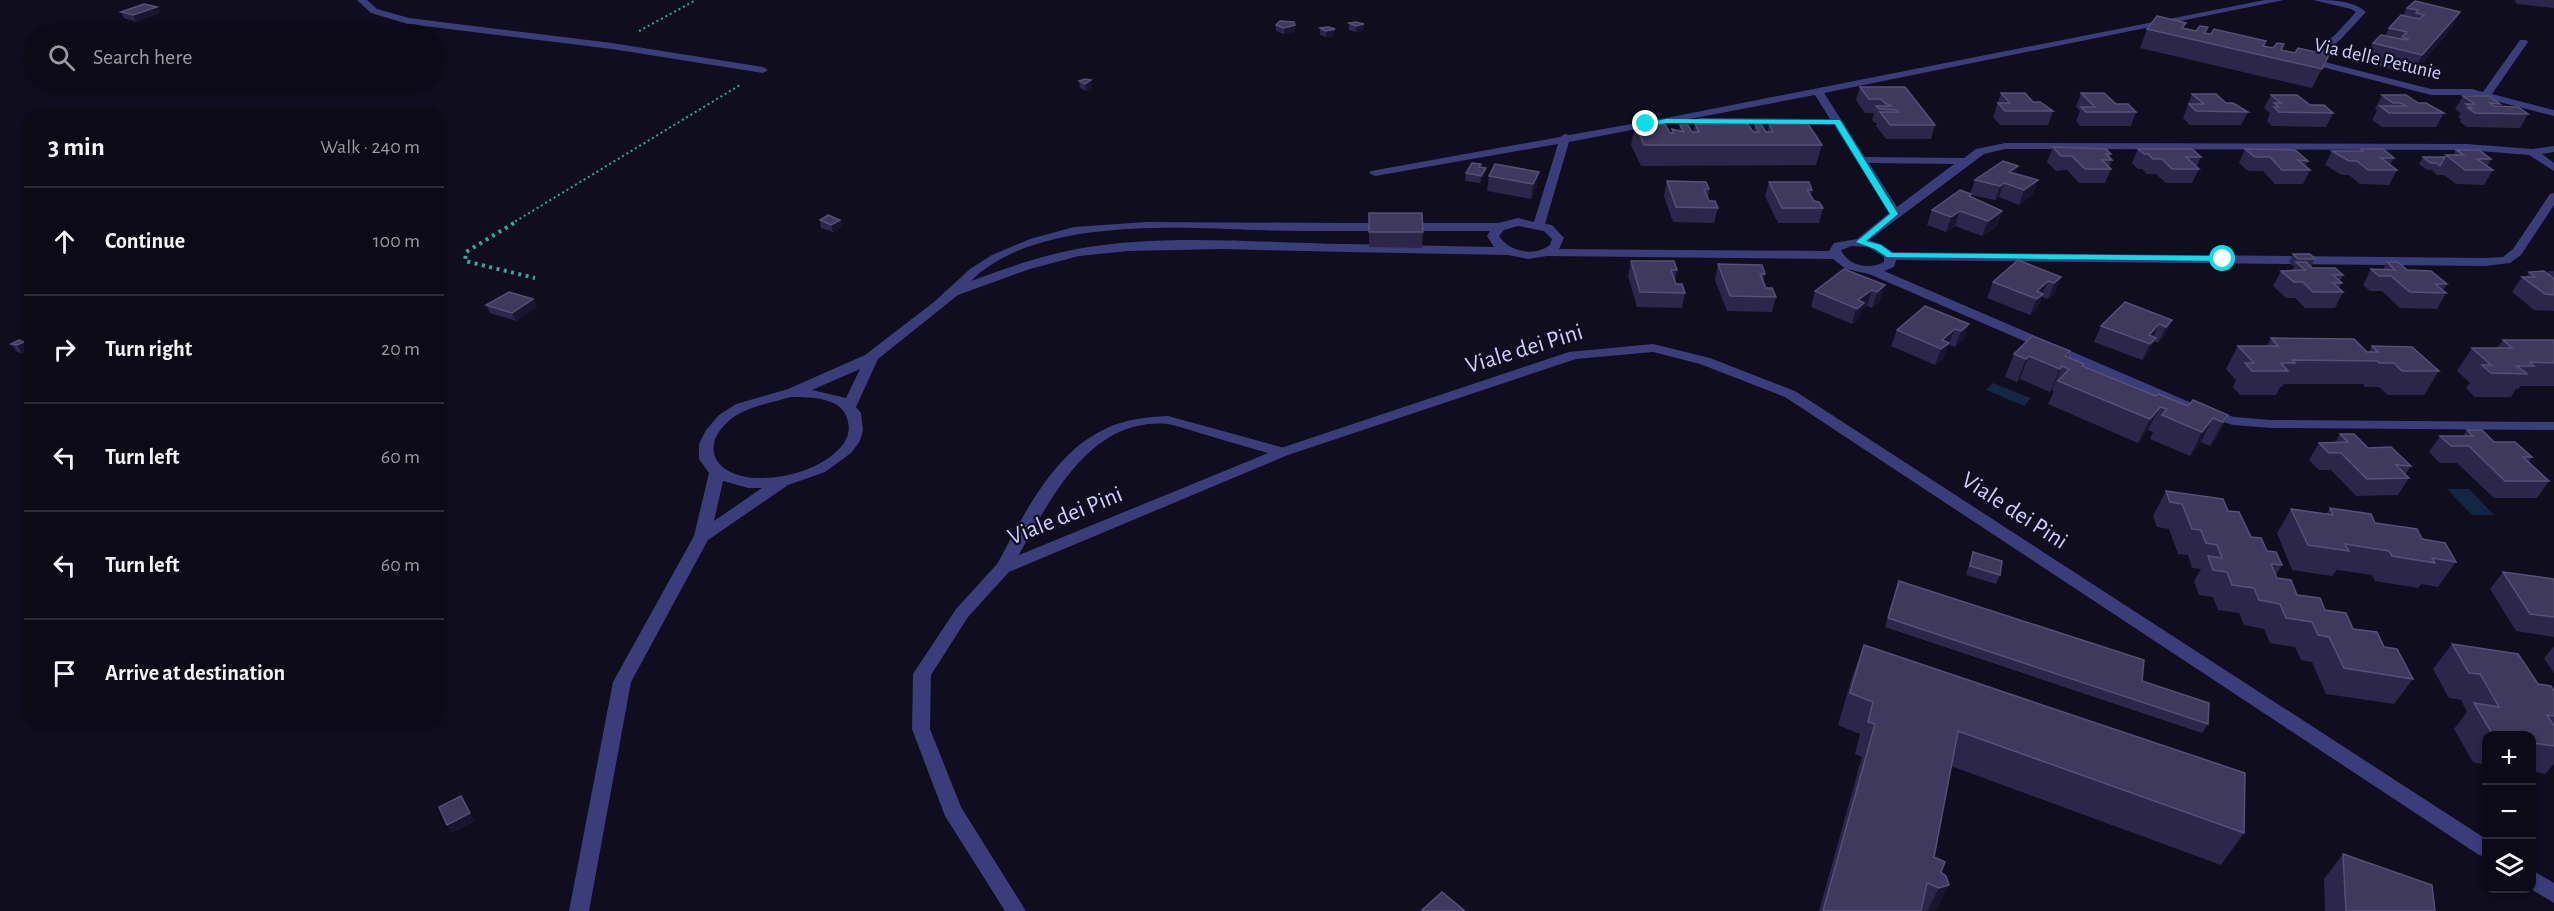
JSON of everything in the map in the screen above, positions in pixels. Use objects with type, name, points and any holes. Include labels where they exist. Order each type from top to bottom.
[{"type":"street","points":[[362,0],[374,11],[408,21],[432,24]]},
{"type":"street","points":[[1375,173],[1566,137],[1666,121],[2279,0]]},
{"type":"street","points":[[2309,61],[2338,37],[2361,12],[2354,7],[2318,0]]},
{"type":"street","points":[[2159,23],[2182,29]]},
{"type":"street","points":[[444,25],[612,46],[763,70]]},
{"type":"street","points":[[2486,96],[2523,42]]},
{"type":"street","name":"Via delle Petunie","points":[[2297,58],[2431,92],[2472,92],[2554,113]]},
{"type":"street","points":[[1818,91],[1894,214]]},
{"type":"street","points":[[1666,121],[1838,122]]},
{"type":"street","points":[[1539,225],[1566,137]]},
{"type":"street","points":[[1860,242],[1980,151],[2005,146],[2468,147],[2532,152],[2554,149]]},
{"type":"street","points":[[2532,152],[2554,168]]},
{"type":"street","points":[[1861,160],[1965,161]]},
{"type":"street","points":[[1836,255],[1838,246],[1860,242],[1878,247],[1890,256],[2485,262],[2506,260],[2517,252],[2554,196]]},
{"type":"street","points":[[791,393],[872,357],[952,294],[975,271],[1005,253],[1076,231],[1167,224],[1500,227],[1518,222],[1548,228],[1558,238],[1554,249],[1548,252]]},
{"type":"street","points":[[1500,227],[1493,236],[1495,242],[1507,251]]},
{"type":"street","points":[[952,294],[1022,266],[1096,250],[1169,247],[1347,248],[1507,251],[1528,255],[1548,252],[1836,255],[1845,264],[1871,270],[2189,407],[2233,421],[2271,424],[2554,426]]},
{"type":"street","points":[[1871,270],[1886,268],[1890,264],[1890,256]]},
{"type":"street","name":"Viale dei Pini","points":[[1016,911],[952,810],[921,729],[922,674],[962,614],[1003,568],[1283,452],[1574,355],[1653,348],[1706,361],[1790,394],[2482,846]]},
{"type":"street","points":[[849,407],[872,357]]},
{"type":"street","points":[[791,393],[814,393],[834,398],[849,407],[856,419],[856,434],[847,449],[831,463],[816,471],[783,482],[758,484],[735,480],[717,472],[707,460],[705,446],[712,431],[725,417],[744,405],[767,397],[791,393]]},
{"type":"street","points":[[1003,568],[1043,496],[1083,447],[1121,426],[1149,419],[1168,420],[1283,452]]},
{"type":"street","points":[[579,911],[622,682],[702,536],[717,472]]},
{"type":"street","points":[[702,536],[783,482]]},
{"type":"street","points":[[2536,882],[2554,894]]},
{"type":"path","points":[[612,46],[696,0]]},
{"type":"path","points":[[535,278],[465,261],[466,252],[763,70]]},
{"type":"water","points":[[1993,383],[2031,398],[2024,406],[1986,390]]},
{"type":"water","points":[[2447,489],[2469,489],[2494,515],[2472,515]]},
{"type":"building","points":[[2415,1],[2460,12],[2422,55],[2373,43],[2381,35],[2408,39],[2402,37],[2407,32],[2389,28],[2401,15],[2419,19],[2424,15],[2416,13],[2418,10],[2407,8]]},
{"type":"building","points":[[144,4],[157,7],[133,15],[121,12]]},
{"type":"building","points":[[2157,16],[2186,23],[2182,28],[2196,31],[2200,26],[2208,27],[2204,33],[2211,34],[2214,29],[2266,41],[2263,46],[2273,48],[2277,43],[2284,44],[2281,50],[2295,53],[2298,48],[2329,55],[2322,69],[2147,29]]},
{"type":"building","points":[[1280,21],[1294,22],[1295,25],[1284,28],[1276,25]]},
{"type":"building","points":[[1349,23],[1364,24],[1356,26]]},
{"type":"building","points":[[1320,28],[1335,29],[1326,31]]},
{"type":"building","points":[[1091,80],[1085,84],[1079,81]]},
{"type":"building","points":[[1860,87],[1905,87],[1935,125],[1890,125],[1880,112],[1898,112],[1879,109],[1876,106],[1892,106],[1881,99],[1869,99]]},
{"type":"building","points":[[2001,93],[2025,93],[2033,102],[2040,102],[2053,111],[2005,111],[1998,103],[2010,103]]},
{"type":"building","points":[[2081,93],[2104,93],[2116,104],[2128,104],[2136,112],[2086,112],[2081,107],[2095,107]]},
{"type":"building","points":[[2192,94],[2216,94],[2226,103],[2233,103],[2248,112],[2196,111],[2189,104],[2204,104]]},
{"type":"building","points":[[2271,95],[2297,95],[2310,105],[2324,105],[2333,113],[2279,112],[2274,107],[2279,107],[2274,103],[2281,103]]},
{"type":"building","points":[[2382,95],[2406,95],[2418,103],[2426,103],[2444,113],[2389,113],[2380,106],[2406,106],[2393,103]]},
{"type":"building","points":[[2463,96],[2489,96],[2500,104],[2490,103],[2494,106],[2518,107],[2528,114],[2475,113],[2466,104],[2475,104]]},
{"type":"building","points":[[1635,124],[1665,124],[1670,133],[1673,133],[1672,129],[1684,132],[1680,125],[1688,125],[1692,132],[1699,132],[1695,124],[1748,124],[1753,132],[1759,132],[1755,124],[1761,124],[1766,132],[1773,132],[1769,124],[1808,124],[1822,145],[1644,145]]},
{"type":"building","points":[[2053,147],[2106,149],[2111,154],[2106,154],[2112,160],[2102,160],[2111,169],[2085,169],[2072,156],[2061,156]]},
{"type":"building","points":[[2138,149],[2192,149],[2201,157],[2186,157],[2199,169],[2172,169],[2162,159],[2153,159]]},
{"type":"building","points":[[2245,149],[2295,150],[2308,161],[2298,160],[2310,170],[2282,170],[2270,157],[2255,157]]},
{"type":"building","points":[[2361,149],[2383,149],[2394,158],[2381,158],[2397,170],[2368,170],[2357,161],[2349,161],[2332,151],[2363,151]]},
{"type":"building","points":[[2456,150],[2479,150],[2491,159],[2477,159],[2493,170],[2465,170],[2446,155],[2464,155]]},
{"type":"building","points":[[2423,157],[2445,157],[2440,166]]},
{"type":"building","points":[[2003,161],[2018,166],[2009,172],[2038,180],[2024,190],[2004,183],[2000,186],[1975,180]]},
{"type":"building","points":[[1472,163],[1481,164],[1479,167],[1486,168],[1481,176],[1466,173]]},
{"type":"building","points":[[1495,164],[1539,172],[1533,184],[1489,176]]},
{"type":"building","points":[[1667,181],[1706,182],[1709,189],[1704,189],[1709,201],[1715,201],[1718,208],[1676,207]]},
{"type":"building","points":[[1769,182],[1809,182],[1812,190],[1807,190],[1814,201],[1819,202],[1823,208],[1782,208]]},
{"type":"building","points":[[1960,190],[2002,211],[1988,221],[1960,211],[1951,217],[1932,210]]},
{"type":"building","points":[[1369,213],[1422,213],[1423,232],[1369,232]]},
{"type":"building","points":[[828,215],[840,220],[831,225],[820,220]]},
{"type":"building","points":[[2293,254],[2310,254],[2315,259],[2298,259]]},
{"type":"building","points":[[2018,260],[2061,277],[2054,283],[2048,281],[2037,291],[2043,294],[2037,299],[1993,282]]},
{"type":"building","points":[[1631,261],[1674,261],[1677,270],[1671,270],[1676,284],[1682,284],[1685,293],[1640,292]]},
{"type":"building","points":[[2296,262],[2306,262],[2312,268],[2335,268],[2343,275],[2333,275],[2342,283],[2333,283],[2343,292],[2313,292],[2303,282],[2294,282],[2281,271],[2305,270]]},
{"type":"building","points":[[2387,262],[2398,262],[2407,270],[2431,271],[2447,284],[2435,284],[2446,293],[2410,292],[2391,276],[2379,276],[2371,269],[2395,270]]},
{"type":"building","points":[[1718,264],[1762,265],[1765,274],[1760,274],[1766,288],[1772,288],[1776,297],[1730,296]]},
{"type":"building","points":[[1844,269],[1885,285],[1877,292],[1872,290],[1858,300],[1864,303],[1857,309],[1815,291]]},
{"type":"building","points":[[2544,271],[2554,279],[2554,295],[2545,294],[2522,277],[2535,277],[2529,272]]},
{"type":"building","points":[[509,292],[533,299],[512,313],[486,305]]},
{"type":"building","points":[[2125,302],[2172,320],[2166,327],[2159,324],[2149,335],[2156,338],[2150,344],[2101,326]]},
{"type":"building","points":[[1925,306],[1969,324],[1961,331],[1955,329],[1942,340],[1949,343],[1941,349],[1897,330]]},
{"type":"building","points":[[2032,336],[2070,351],[2065,356],[2084,364],[2082,366],[2156,396],[2158,394],[2188,406],[2193,400],[2228,415],[2223,422],[2213,418],[2202,432],[2162,415],[2167,409],[2160,407],[2150,419],[2058,381],[2069,369],[2062,366],[2060,369],[2029,356],[2026,359],[2014,354]]},
{"type":"building","points":[[2271,338],[2354,339],[2367,352],[2378,352],[2372,346],[2412,347],[2439,371],[2402,371],[2394,363],[2377,361],[2292,360],[2295,363],[2281,363],[2288,371],[2252,371],[2245,363],[2254,363],[2238,346],[2278,346]]},
{"type":"building","points":[[19,340],[24,342],[17,345],[11,344]]},
{"type":"building","points":[[2503,340],[2554,340],[2554,363],[2530,362],[2534,366],[2517,366],[2527,374],[2491,373],[2482,365],[2491,365],[2472,348],[2512,348]]},
{"type":"building","points":[[2467,430],[2482,430],[2494,442],[2515,442],[2532,457],[2523,457],[2549,481],[2505,481],[2469,446],[2451,446],[2440,436],[2473,436]]},
{"type":"building","points":[[2340,434],[2354,434],[2368,448],[2391,447],[2411,466],[2396,465],[2409,478],[2367,479],[2341,453],[2329,453],[2319,443],[2348,442]]},
{"type":"building","points":[[2166,491],[2223,499],[2228,511],[2239,512],[2251,537],[2261,538],[2267,551],[2276,552],[2282,565],[2271,564],[2277,578],[2291,580],[2297,595],[2320,598],[2325,610],[2346,613],[2353,629],[2377,632],[2384,647],[2397,649],[2413,679],[2344,668],[2329,637],[2318,635],[2312,622],[2286,618],[2280,604],[2259,600],[2254,588],[2232,585],[2227,572],[2213,570],[2208,556],[2222,558],[2217,545],[2206,543],[2201,530],[2192,529],[2182,504],[2170,502]]},
{"type":"building","points":[[2330,508],[2371,514],[2375,523],[2417,529],[2422,539],[2445,543],[2456,562],[2432,558],[2435,563],[2392,556],[2389,551],[2345,544],[2349,551],[2308,545],[2291,509],[2333,515]]},
{"type":"building","points":[[1973,552],[2002,561],[2000,575],[1970,566]]},
{"type":"building","points":[[2503,572],[2554,579],[2554,617],[2530,614]]},
{"type":"building","points":[[1899,581],[2144,660],[2142,681],[2209,703],[2208,724],[1888,618]]},
{"type":"building","points":[[2452,644],[2518,654],[2538,684],[2551,686],[2554,691],[2554,716],[2547,715],[2554,726],[2554,746],[2536,744],[2536,731],[2491,731],[2474,703],[2499,707],[2480,674],[2469,673]]},
{"type":"building","points":[[1864,645],[2245,773],[2244,833],[1958,731],[1934,857],[1945,862],[1941,872],[1946,876],[1949,885],[1939,888],[1927,883],[1921,911],[1823,911],[1875,724],[1868,722],[1873,702],[1850,693]]},
{"type":"building","points":[[461,796],[470,813],[447,825],[439,807]]},
{"type":"building","points":[[2343,854],[2432,885],[2435,911],[2346,911]]},
{"type":"building","points":[[1442,892],[1465,911],[1421,911]]},
{"type":"route","points":[[1646,124],[1666,121],[1838,122],[1894,214],[1860,242],[1878,247],[1890,256],[2223,259]]}]
